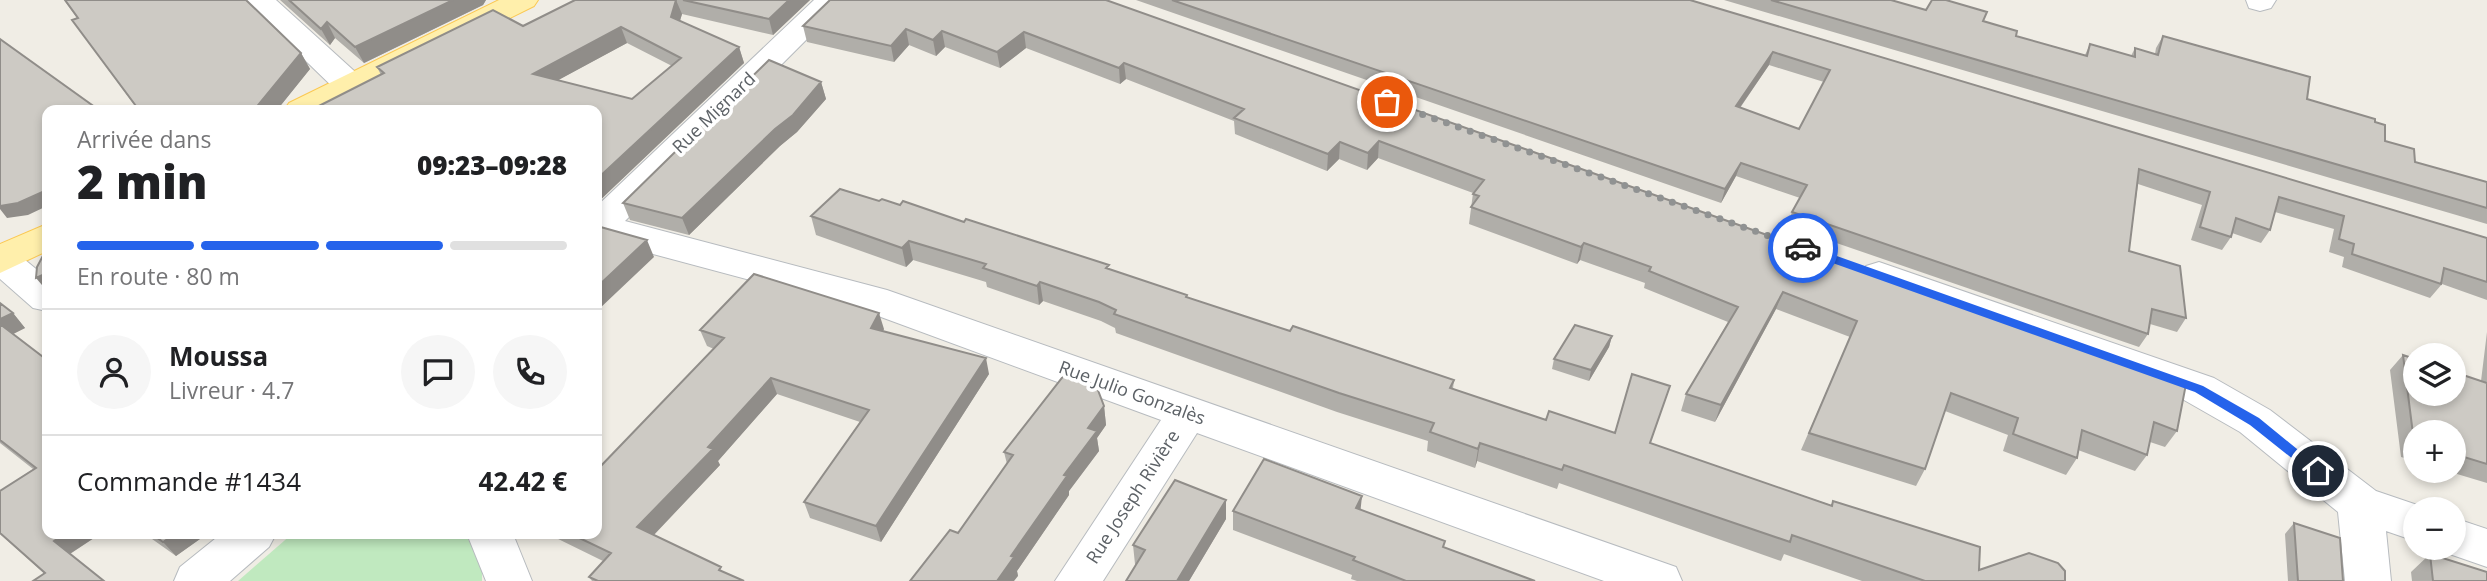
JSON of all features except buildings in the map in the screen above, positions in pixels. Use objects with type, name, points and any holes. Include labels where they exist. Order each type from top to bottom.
[{"type":"main road","points":[[311,105],[523,0]]},
{"type":"main road","points":[[0,259],[42,238]]},
{"type":"street","points":[[258,0],[351,86]]},
{"type":"street","name":"Rue Mignard","points":[[602,221],[831,0]]},
{"type":"street","name":"Rue Julio Gonzalès","points":[[602,227],[873,300],[1659,581]]},
{"type":"street","points":[[0,259],[42,294]]},
{"type":"street","points":[[1846,263],[2199,389],[2255,421],[2360,504],[2403,519]]},
{"type":"street","name":"Rue Joseph Rivière","points":[[1078,581],[1188,413]]},
{"type":"street","points":[[2360,504],[2368,581]]},
{"type":"street","points":[[197,581],[247,539]]},
{"type":"street","points":[[492,539],[509,581]]},
{"type":"street","points":[[2466,541],[2487,548]]},
{"type":"green space","points":[[286,539],[468,539],[482,563],[482,581],[238,581]]},
{"type":"way so far","points":[[1387,102],[1803,248]]},
{"type":"route","points":[[1803,248],[2199,389],[2255,421],[2318,471]]}]
